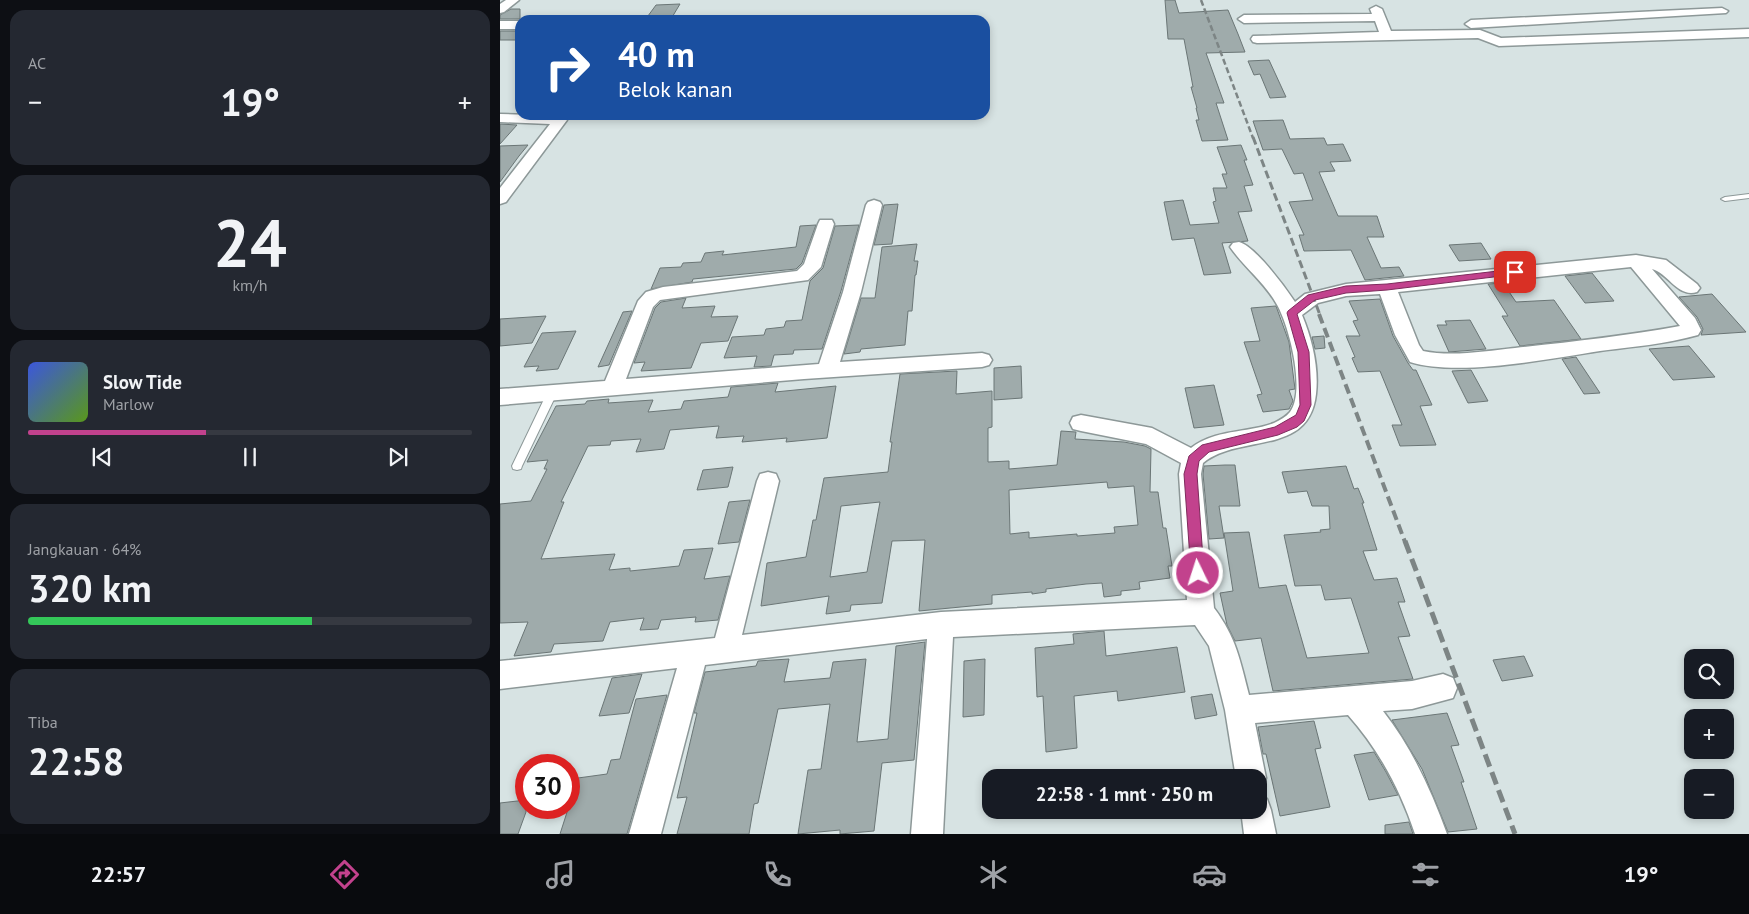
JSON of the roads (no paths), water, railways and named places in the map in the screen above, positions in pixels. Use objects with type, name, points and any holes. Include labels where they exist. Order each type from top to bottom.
[{"type":"street","points":[[1707,0],[1749,31]]},
{"type":"street","points":[[500,10],[508,1]]},
{"type":"street","points":[[1244,19],[1306,18],[1377,13],[1387,36]]},
{"type":"street","points":[[1471,24],[1608,17],[1730,17]]},
{"type":"street","points":[[1608,17],[1633,37]]},
{"type":"street","points":[[1306,18],[1314,38]]},
{"type":"street","points":[[500,25],[515,25]]},
{"type":"street","points":[[1257,39],[1480,34],[1499,42],[1749,31]]},
{"type":"street","points":[[500,118],[515,118]]},
{"type":"street","points":[[500,199],[560,120]]},
{"type":"street","points":[[827,370],[852,292],[874,205]]},
{"type":"street","points":[[612,388],[645,305],[653,296],[682,290],[802,276],[812,267],[826,224]]},
{"type":"street","points":[[1239,247],[1274,286],[1292,313],[1304,360],[1306,405],[1300,418],[1278,430],[1206,448],[1193,459],[1190,474],[1200,612],[1209,621],[1222,643],[1239,710],[1249,769]]},
{"type":"street","points":[[1292,313],[1312,298],[1346,290],[1636,261],[1660,264],[1691,288]]},
{"type":"street","points":[[1387,287],[1415,356],[1426,361],[1480,360],[1691,330],[1688,323],[1636,261]]},
{"type":"street","points":[[500,397],[827,370],[982,360]]},
{"type":"street","points":[[1081,424],[1152,437],[1193,459]]},
{"type":"street","points":[[725,650],[768,480]]},
{"type":"street","points":[[500,675],[941,625],[1200,612]]},
{"type":"street","points":[[927,834],[941,625]]},
{"type":"street","points":[[645,834],[694,654]]},
{"type":"street","points":[[1239,710],[1412,696],[1443,688]]},
{"type":"street","points":[[1354,700],[1392,747],[1418,795],[1431,834]]},
{"type":"street","points":[[1258,819],[1260,834]]},
{"type":"lane","points":[[1724,199],[1749,196]]},
{"type":"lane","points":[[516,466],[552,393]]},
{"type":"railway","points":[[1201,0],[1253,138]]},
{"type":"railway","points":[[1253,137],[1320,315]]},
{"type":"railway","points":[[1319,314],[1405,542]]},
{"type":"railway","points":[[1405,541],[1515,834]]}]
